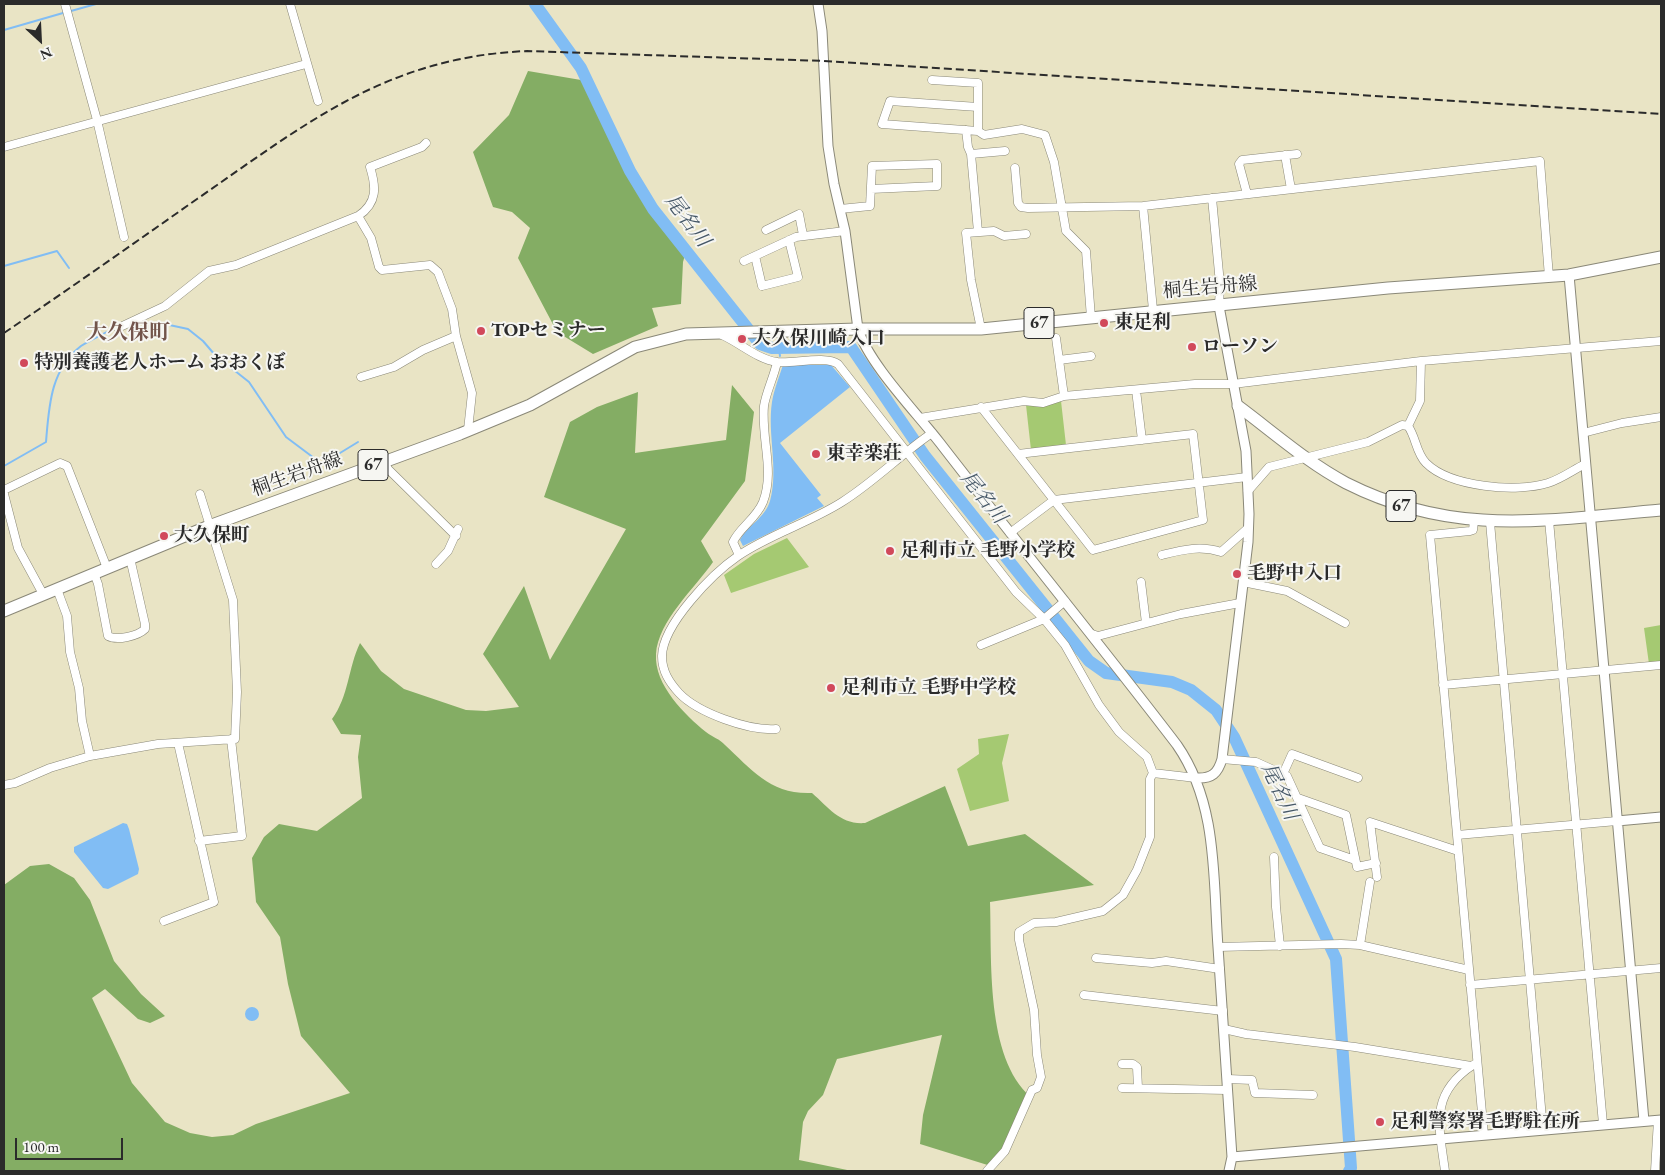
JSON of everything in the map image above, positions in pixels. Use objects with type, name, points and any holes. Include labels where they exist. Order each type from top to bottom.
[{"type":"main road","name":"桐生岩舟線","points":[[4,610],[208,526],[468,430],[530,405],[635,347],[686,334],[742,334],[858,329],[922,331],[981,329],[1153,310],[1219,306],[1388,288],[1569,275],[1661,257]]},
{"type":"main road","name":"67","points":[[1238,406],[1307,458],[1344,482],[1389,502],[1418,511],[1490,522],[1549,520],[1661,510]]},
{"type":"street","points":[[65,4],[97,120],[124,237]]},
{"type":"street","points":[[290,4],[318,102]]},
{"type":"street","points":[[818,4],[822,31],[828,146],[845,231],[858,329],[869,352],[1010,533],[1062,604],[1092,634],[1177,745],[1196,778],[1203,797],[1210,835],[1228,1078],[1227,1090],[1232,1157],[1229,1171]]},
{"type":"street","points":[[4,147],[306,64]]},
{"type":"street","points":[[932,80],[978,83],[978,131]]},
{"type":"street","points":[[978,107],[890,101],[882,124],[978,131],[984,135],[1022,129],[1044,135],[1054,162],[1066,231],[1086,251],[1091,318]]},
{"type":"street","points":[[966,130],[968,147],[971,154],[978,232]]},
{"type":"street","points":[[118,328],[165,306],[209,271],[236,265],[358,216],[366,209],[376,188],[370,167],[426,143]]},
{"type":"street","points":[[971,154],[1005,151]]},
{"type":"street","points":[[1247,194],[1239,164],[1242,160],[1298,154]]},
{"type":"street","points":[[1285,155],[1291,189]]},
{"type":"street","points":[[1015,168],[1018,203],[1021,207],[1143,206],[1540,161],[1549,277]]},
{"type":"street","points":[[840,209],[870,206],[872,166],[937,164],[937,186],[871,189]]},
{"type":"street","points":[[1153,773],[1207,778],[1219,770],[1229,711],[1243,582],[1248,528],[1246,451],[1219,306],[1220,284],[1212,198]]},
{"type":"street","points":[[1143,206],[1153,310]]},
{"type":"street","points":[[766,230],[800,214],[803,235]]},
{"type":"street","points":[[358,216],[371,238],[379,267],[382,270],[430,265],[436,268],[452,309],[456,336],[473,395],[468,430]]},
{"type":"street","points":[[744,261],[803,235],[845,231]]},
{"type":"street","points":[[981,329],[965,239],[966,233],[994,231],[1004,236],[1026,234]]},
{"type":"street","points":[[755,256],[762,286],[798,277],[789,240]]},
{"type":"street","points":[[1569,275],[1644,1121]]},
{"type":"street","points":[[720,334],[738,342],[756,355],[777,362],[834,361],[910,450],[1016,592],[1045,618],[1065,645],[1098,705],[1119,732],[1147,757],[1153,773]]},
{"type":"street","points":[[361,377],[394,367],[423,350],[456,336]]},
{"type":"street","points":[[1056,338],[1064,396]]},
{"type":"street","points":[[920,418],[1024,401],[1043,403],[1064,396],[1195,384],[1233,384],[1421,361],[1575,346],[1661,341]]},
{"type":"street","points":[[1059,360],[1091,356]]},
{"type":"street","points":[[1421,361],[1420,401],[1408,426],[1421,457],[1428,465],[1451,476],[1481,485],[1506,489],[1547,483],[1585,464]]},
{"type":"street","points":[[739,555],[733,542],[737,534],[757,514],[763,501],[768,472],[764,406],[777,362]]},
{"type":"street","points":[[1136,390],[1142,440]]},
{"type":"street","points":[[981,408],[1094,550],[1204,520],[1193,434],[1018,454]]},
{"type":"street","points":[[1583,433],[1622,423],[1661,417]]},
{"type":"street","points":[[1248,491],[1269,467],[1368,442],[1402,425],[1408,426]]},
{"type":"street","points":[[776,729],[756,729],[698,707],[681,696],[671,685],[662,663],[664,643],[680,616],[720,571],[739,555],[836,506],[932,433]]},
{"type":"street","points":[[384,461],[388,469],[457,533],[436,564]]},
{"type":"street","points":[[4,490],[60,463],[67,466],[107,568]]},
{"type":"street","points":[[1010,533],[1054,500],[1247,477]]},
{"type":"street","points":[[4,494],[18,548],[43,594]]},
{"type":"street","points":[[4,785],[15,783],[50,768],[90,756],[158,744],[235,739],[236,692],[233,600],[208,526],[200,494]]},
{"type":"street","points":[[1549,520],[1603,1124]]},
{"type":"street","points":[[1474,521],[1473,530],[1470,531],[1430,535],[1469,970],[1474,1064],[1484,1135]]},
{"type":"street","points":[[1490,522],[1543,1130]]},
{"type":"street","points":[[1162,555],[1187,549],[1210,548],[1221,552],[1248,528]]},
{"type":"street","points":[[94,573],[108,636],[115,638],[139,634],[145,629],[145,624],[130,558]]},
{"type":"street","points":[[1141,582],[1146,623]]},
{"type":"street","points":[[1243,582],[1288,590],[1345,622]]},
{"type":"street","points":[[57,589],[67,616],[70,652],[79,688],[82,721],[90,756]]},
{"type":"street","points":[[981,645],[1045,618],[1062,604]]},
{"type":"street","points":[[1092,634],[1098,636],[1181,614],[1240,604]]},
{"type":"street","points":[[1443,685],[1661,665]]},
{"type":"street","points":[[199,840],[242,836],[231,739]]},
{"type":"street","points":[[164,921],[214,902],[178,743]]},
{"type":"street","points":[[1283,774],[1292,754],[1358,778]]},
{"type":"street","points":[[1222,759],[1256,762],[1288,776],[1320,848],[1355,860]]},
{"type":"street","points":[[987,1171],[1005,1152],[1032,1090],[1037,1088],[1041,1077],[1034,1010],[1019,940],[1019,932],[1034,923],[1056,922],[1102,911],[1124,896],[1150,837],[1150,778],[1153,773]]},
{"type":"street","points":[[1298,798],[1346,815],[1357,867],[1376,864]]},
{"type":"street","points":[[1457,835],[1661,817]]},
{"type":"street","points":[[1360,945],[1376,864],[1370,822],[1458,851]]},
{"type":"street","points":[[1274,857],[1280,946]]},
{"type":"street","points":[[1218,947],[1360,945],[1469,970]]},
{"type":"street","points":[[1096,958],[1152,963],[1166,962],[1220,969]]},
{"type":"street","points":[[1470,985],[1661,968]]},
{"type":"street","points":[[1084,995],[1223,1011]]},
{"type":"street","points":[[1224,1029],[1246,1034],[1474,1064]]},
{"type":"street","points":[[1122,1064],[1133,1064],[1137,1068],[1138,1088]]},
{"type":"street","points":[[1445,1171],[1439,1121],[1442,1099],[1474,1064]]},
{"type":"street","points":[[1228,1078],[1252,1080],[1255,1093],[1313,1095]]},
{"type":"street","points":[[1122,1088],[1227,1090]]},
{"type":"street","points":[[1232,1157],[1660,1120],[1655,1171]]},
{"type":"green space","points":[[528,71],[581,80],[637,189],[685,255],[681,304],[652,308],[658,326],[593,354],[557,332],[518,258],[530,228],[512,212],[493,207],[473,152],[509,115]]},
{"type":"green space","points":[[732,385],[754,412],[745,481],[701,541],[713,562],[678,605],[663,629],[658,642],[657,666],[665,688],[672,698],[708,734],[723,743],[763,779],[785,790],[798,793],[812,793],[830,810],[842,818],[857,823],[865,823],[945,786],[968,846],[1025,834],[1094,885],[990,902],[992,978],[998,1033],[1005,1058],[1016,1080],[1031,1097],[994,1167],[920,1144],[923,1115],[942,1035],[837,1059],[823,1095],[808,1111],[803,1122],[799,1160],[852,1171],[4,1171],[4,885],[30,866],[49,864],[74,878],[90,900],[114,961],[141,994],[165,1016],[150,1023],[138,1019],[105,989],[92,998],[132,1083],[165,1122],[190,1133],[212,1137],[233,1135],[256,1124],[350,1093],[301,1036],[288,984],[280,937],[256,902],[252,858],[264,837],[279,824],[317,831],[362,798],[358,757],[361,735],[341,734],[332,719],[342,701],[360,643],[381,671],[404,689],[466,710],[486,711],[519,707],[483,654],[524,586],[550,660],[626,529],[544,497],[570,422],[597,407],[638,392],[635,453],[726,440]]},
{"type":"green space","points":[[1061,401],[1066,445],[1031,450],[1026,405]]},
{"type":"green space","points":[[787,538],[809,567],[731,593],[724,575],[754,554]]},
{"type":"green space","points":[[1661,625],[1661,663],[1649,664],[1644,628]]},
{"type":"green space","points":[[1009,734],[1002,763],[1009,801],[970,811],[957,769],[979,754],[978,739]]},
{"type":"water","points":[[783,365],[831,365],[850,387],[780,443],[821,495],[817,498],[824,506],[743,546],[740,540],[743,535],[768,507],[770,501],[773,477],[772,402]]},
{"type":"water","points":[[123,823],[127,824],[129,829],[139,869],[138,874],[108,889],[103,888],[74,852],[74,847]]},
{"type":"water","points":[[249,1007],[255,1007],[259,1014],[255,1021],[249,1021],[245,1017],[245,1011]]},
{"type":"waterway","points":[[71,11],[96,4]]},
{"type":"waterway","name":"尾名川","points":[[535,4],[581,68],[630,171],[653,209],[760,344],[772,348],[851,347],[925,456],[1089,661],[1106,673],[1172,682],[1191,690],[1216,710],[1234,737],[1336,959],[1351,1168],[1349,1171]]},
{"type":"waterway","points":[[4,30],[63,13]]},
{"type":"waterway","points":[[4,266],[57,251],[69,268]]},
{"type":"waterway","points":[[160,323],[188,329],[203,341],[215,355],[249,382],[286,437],[322,464],[358,442]]},
{"type":"waterway","points":[[4,466],[46,442],[50,403],[57,378],[63,366],[81,346],[112,329]]},
{"type":"waterway","points":[[779,349],[780,356]]},
{"type":"railway","points":[[4,333],[313,120],[390,80],[432,66],[477,56],[527,51],[824,61],[1661,114]]},
{"type":"place","name":"東足利","points":[[1104,323]]},
{"type":"place","name":"TOPセミナー","points":[[481,331]]},
{"type":"place","name":"大久保川崎入口","points":[[742,339]]},
{"type":"place","name":"ローソン","points":[[1192,347]]},
{"type":"place","name":"特別養護老人ホーム おおくぼ","points":[[24,363]]},
{"type":"place","name":"東幸楽荘","points":[[816,454]]},
{"type":"place","name":"大久保町","points":[[164,536]]},
{"type":"place","name":"足利市立 毛野小学校","points":[[890,551]]},
{"type":"place","name":"毛野中入口","points":[[1237,574]]},
{"type":"place","name":"足利市立 毛野中学校","points":[[831,688]]},
{"type":"place","name":"足利警察署毛野駐在所","points":[[1380,1122]]},
{"type":"district","name":"大久保町","points":[[128,333]]}]
